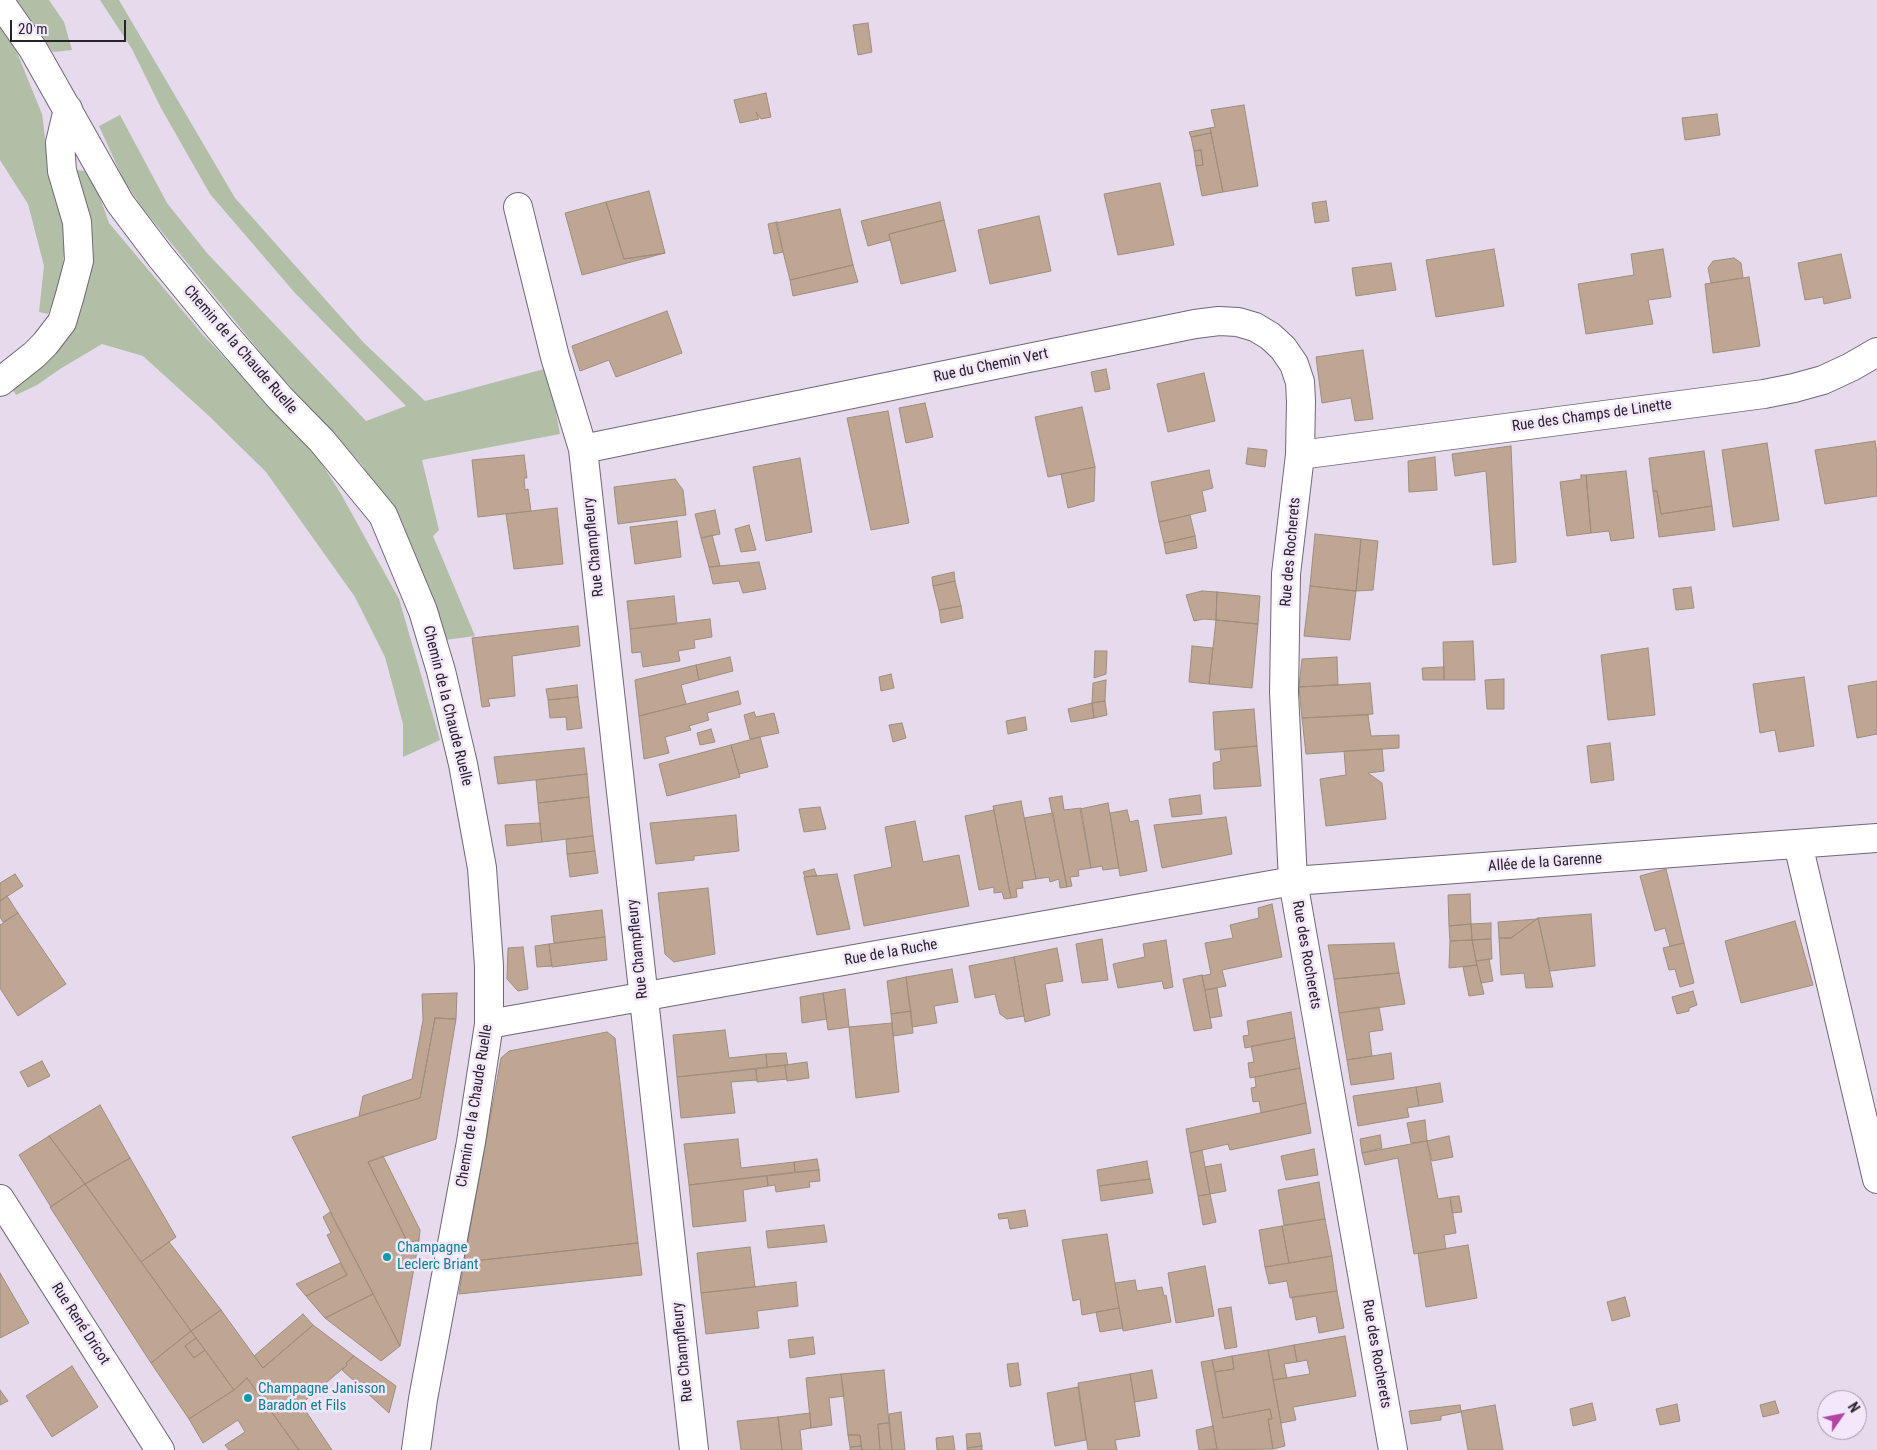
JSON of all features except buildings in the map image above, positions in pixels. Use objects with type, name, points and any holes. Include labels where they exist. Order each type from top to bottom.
[{"type":"street","name":"Chemin de la Chaude Ruelle","points":[[0,2],[33,49],[120,203],[160,256],[280,398],[322,441],[383,515],[422,611],[441,671],[463,764],[482,868],[489,966],[489,1024],[471,1142],[423,1399],[416,1450]]},
{"type":"street","points":[[0,382],[34,354],[62,322],[72,286],[78,261],[76,222],[62,171],[60,143],[68,109]]},
{"type":"street","name":"Rue Champfleury","points":[[518,207],[555,357],[583,449],[694,1450]]},
{"type":"street","name":"Rue du Chemin Vert","points":[[583,449],[1195,324],[1219,321],[1238,322],[1255,327],[1270,336],[1283,348],[1294,364],[1300,382],[1300,455]]},
{"type":"street","name":"Rue des Champs de Linette","points":[[1300,455],[1764,394],[1823,380],[1851,368],[1877,352]]},
{"type":"street","name":"Rue des Rocherets","points":[[1300,455],[1286,574],[1284,692],[1293,882],[1393,1450]]},
{"type":"street","name":"Allée de la Garenne","points":[[1293,882],[1877,838]]},
{"type":"street","points":[[1798,844],[1877,1179]]},
{"type":"street","name":"Rue de la Ruche","points":[[489,1024],[1293,882]]},
{"type":"street","name":"Rue René Dricot","points":[[0,1199],[160,1450]]},
{"type":"green space","points":[[17,0],[49,0],[64,22],[72,50],[53,52]]},
{"type":"green space","points":[[100,0],[119,0],[235,198],[364,343],[425,401],[548,368],[560,434],[422,460],[439,530],[433,536],[475,636],[445,640],[389,514],[363,466],[275,370],[144,210],[124,181],[99,126],[120,115],[167,203],[207,253],[366,421],[406,406],[295,293],[210,194],[161,108],[132,49]]},
{"type":"green space","points":[[0,27],[16,50],[42,114],[48,161],[61,211],[65,242],[61,287],[48,314],[39,312],[44,266],[28,204],[0,160]]},
{"type":"green space","points":[[69,169],[91,172],[109,223],[204,336],[317,456],[341,494],[399,599],[440,740],[403,757],[403,724],[385,657],[355,597],[266,472],[209,416],[143,356],[102,344],[37,385],[16,395],[13,390],[61,346],[75,321]]},
{"type":"place","name":"Champagne Leclerc Briant","points":[[387,1257]]},
{"type":"place","name":"Champagne Janisson Baradon et Fils","points":[[248,1398]]}]
